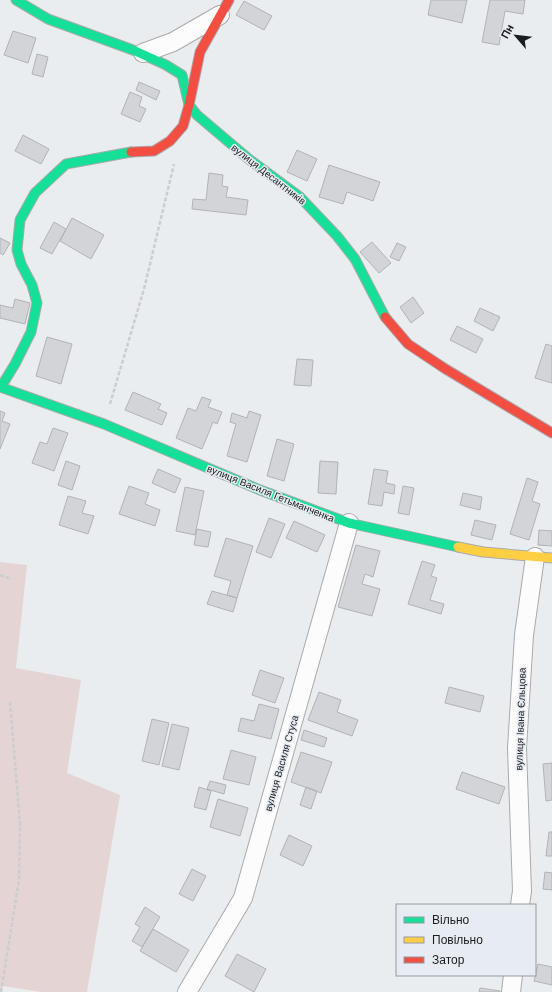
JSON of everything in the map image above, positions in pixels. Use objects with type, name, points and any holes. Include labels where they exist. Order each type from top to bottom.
[{"type":"street","name":"вулиця Десантників","points":[[16,0],[47,18],[143,52],[182,75],[189,105],[197,115],[250,160],[300,197],[337,236],[355,259],[386,318],[408,344],[444,368],[552,433]]},
{"type":"street","points":[[0,387],[15,364],[30,332],[37,303],[32,285],[17,250],[20,220],[36,194],[66,164],[125,152],[154,151],[170,141],[183,126],[200,52],[229,0]]},
{"type":"street","points":[[143,52],[173,42],[220,15]]},
{"type":"street","name":"вулиця Василя Гетьманченка","points":[[0,387],[104,424],[260,490],[349,523],[483,552],[544,558]]},
{"type":"street","name":"вулиця Василя Стуса","points":[[187,992],[243,898],[349,523]]},
{"type":"street","name":"вулиця Івана Єльцова","points":[[520,904],[522,891],[517,748],[524,635],[544,558]]},
{"type":"street","points":[[511,992],[513,976]]},
{"type":"path","points":[[104,424],[144,289],[175,158]]},
{"type":"path","points":[[0,575],[12,579]]},
{"type":"path","points":[[1,992],[19,880],[20,824],[10,701]]},
{"type":"shaded area","points":[[0,562],[27,565],[16,668],[81,680],[67,773],[120,795],[87,992],[41,992],[3,986],[0,992]]},
{"type":"building","points":[[431,0],[467,0],[462,23],[428,15]]},
{"type":"building","points":[[490,0],[525,0],[523,14],[505,11],[499,45],[482,42]]},
{"type":"building","points":[[244,1],[272,16],[264,30],[236,15]]},
{"type":"building","points":[[13,31],[36,38],[28,63],[4,55]]},
{"type":"building","points":[[37,54],[48,57],[43,77],[32,74]]},
{"type":"building","points":[[139,82],[160,91],[156,100],[136,90]]},
{"type":"building","points":[[130,92],[142,97],[139,106],[146,109],[140,122],[121,114]]},
{"type":"building","points":[[23,135],[49,149],[41,164],[15,151]]},
{"type":"building","points":[[297,150],[317,159],[307,181],[287,172]]},
{"type":"building","points":[[329,165],[380,182],[373,201],[347,192],[343,204],[319,197]]},
{"type":"building","points":[[209,173],[223,175],[222,186],[228,187],[226,197],[248,200],[246,215],[192,209],[193,199],[206,200]]},
{"type":"building","points":[[72,218],[104,235],[91,259],[60,241]]},
{"type":"building","points":[[54,222],[66,229],[52,254],[40,248]]},
{"type":"building","points":[[0,238],[10,243],[3,255],[0,253]]},
{"type":"building","points":[[372,242],[391,263],[379,273],[360,252]]},
{"type":"building","points":[[397,243],[406,247],[399,261],[390,257]]},
{"type":"building","points":[[413,297],[424,313],[411,323],[400,307]]},
{"type":"building","points":[[15,299],[30,303],[25,324],[0,318],[0,305],[13,308]]},
{"type":"building","points":[[480,308],[500,317],[493,331],[474,321]]},
{"type":"building","points":[[457,326],[483,339],[476,353],[450,340]]},
{"type":"building","points":[[47,337],[72,344],[61,384],[36,376]]},
{"type":"building","points":[[546,344],[552,346],[552,383],[535,378]]},
{"type":"building","points":[[297,359],[313,360],[311,386],[294,385]]},
{"type":"building","points":[[133,392],[161,404],[158,409],[167,413],[162,425],[125,410]]},
{"type":"building","points":[[202,397],[211,400],[208,407],[222,412],[217,424],[213,422],[202,449],[176,438],[188,408],[196,411]]},
{"type":"building","points":[[0,411],[5,413],[2,421],[10,424],[0,449]]},
{"type":"building","points":[[249,411],[261,415],[247,462],[227,456],[236,424],[230,422],[232,413],[247,418]]},
{"type":"building","points":[[53,428],[68,433],[54,471],[32,463],[40,442],[47,444]]},
{"type":"building","points":[[277,439],[294,444],[284,481],[267,476]]},
{"type":"building","points":[[66,461],[80,466],[72,490],[58,485]]},
{"type":"building","points":[[320,461],[338,462],[336,494],[318,493]]},
{"type":"building","points":[[158,469],[181,479],[175,493],[152,483]]},
{"type":"building","points":[[374,469],[388,471],[386,483],[395,485],[394,494],[384,492],[382,506],[368,504]]},
{"type":"building","points":[[527,478],[538,482],[532,501],[540,504],[529,540],[510,534]]},
{"type":"building","points":[[129,486],[149,493],[145,504],[160,510],[155,526],[119,514]]},
{"type":"building","points":[[403,486],[414,488],[409,515],[398,513]]},
{"type":"building","points":[[185,487],[204,491],[195,535],[176,531]]},
{"type":"building","points":[[463,493],[482,497],[480,510],[460,505]]},
{"type":"building","points":[[68,496],[86,501],[82,513],[94,516],[88,534],[59,525]]},
{"type":"building","points":[[269,518],[285,524],[271,558],[256,552]]},
{"type":"building","points":[[475,520],[496,525],[492,540],[471,535]]},
{"type":"building","points":[[294,521],[325,535],[317,552],[286,538]]},
{"type":"building","points":[[197,529],[211,532],[208,547],[194,545]]},
{"type":"building","points":[[539,530],[552,531],[552,546],[538,545]]},
{"type":"building","points":[[226,538],[253,546],[237,598],[227,595],[231,581],[214,576]]},
{"type":"building","points":[[356,545],[380,551],[373,577],[365,574],[362,584],[380,589],[372,616],[338,607]]},
{"type":"building","points":[[422,561],[435,565],[431,576],[437,578],[430,600],[444,604],[441,614],[408,604]]},
{"type":"building","points":[[212,591],[237,598],[233,612],[207,604]]},
{"type":"building","points":[[260,670],[284,678],[275,703],[252,695]]},
{"type":"building","points":[[449,687],[484,696],[480,712],[445,703]]},
{"type":"building","points":[[319,692],[341,700],[337,712],[358,720],[352,736],[308,720]]},
{"type":"building","points":[[259,704],[279,709],[271,739],[238,731],[241,718],[254,721]]},
{"type":"building","points":[[152,719],[169,723],[159,765],[142,761]]},
{"type":"building","points":[[172,724],[189,728],[179,770],[162,766]]},
{"type":"building","points":[[304,730],[327,738],[324,747],[301,740]]},
{"type":"building","points":[[231,750],[256,757],[249,785],[223,779]]},
{"type":"building","points":[[301,752],[332,762],[321,793],[291,782]]},
{"type":"building","points":[[552,763],[552,800],[546,801],[543,764]]},
{"type":"building","points":[[462,772],[505,787],[499,804],[456,789]]},
{"type":"building","points":[[210,781],[226,785],[224,794],[207,789]]},
{"type":"building","points":[[199,787],[211,791],[206,810],[194,807]]},
{"type":"building","points":[[306,787],[317,791],[311,809],[300,805]]},
{"type":"building","points":[[218,799],[248,808],[240,836],[210,827]]},
{"type":"building","points":[[549,832],[552,832],[552,856],[546,856]]},
{"type":"building","points":[[289,835],[312,846],[303,866],[280,855]]},
{"type":"building","points":[[192,869],[206,876],[193,901],[179,894]]},
{"type":"building","points":[[545,872],[552,873],[552,890],[543,889]]},
{"type":"building","points":[[145,907],[160,917],[142,947],[132,941],[140,927],[135,924]]},
{"type":"building","points":[[153,929],[189,950],[176,972],[140,951]]},
{"type":"building","points":[[237,954],[266,969],[254,992],[225,976]]},
{"type":"building","points":[[538,964],[552,967],[552,985],[534,981]]},
{"type":"building","points":[[480,988],[500,991],[500,992],[479,992]]},
{"type":"traffic: fast","points":[[16,0],[48,19],[133,50],[166,65],[182,75],[189,105],[197,115],[250,160],[300,197],[337,236],[355,259],[385,317]]},
{"type":"traffic: fast","points":[[1,387],[15,364],[31,332],[37,303],[32,285],[21,264],[17,250],[20,220],[35,193],[66,164],[131,152]]},
{"type":"traffic: fast","points":[[0,387],[104,424],[260,490],[349,523],[458,547]]},
{"type":"traffic: slow","points":[[458,547],[483,552],[552,558]]},
{"type":"traffic: jam","points":[[131,152],[154,151],[170,141],[183,126],[200,52],[229,0]]},
{"type":"traffic: jam","points":[[385,317],[408,344],[444,368],[552,433]]}]
